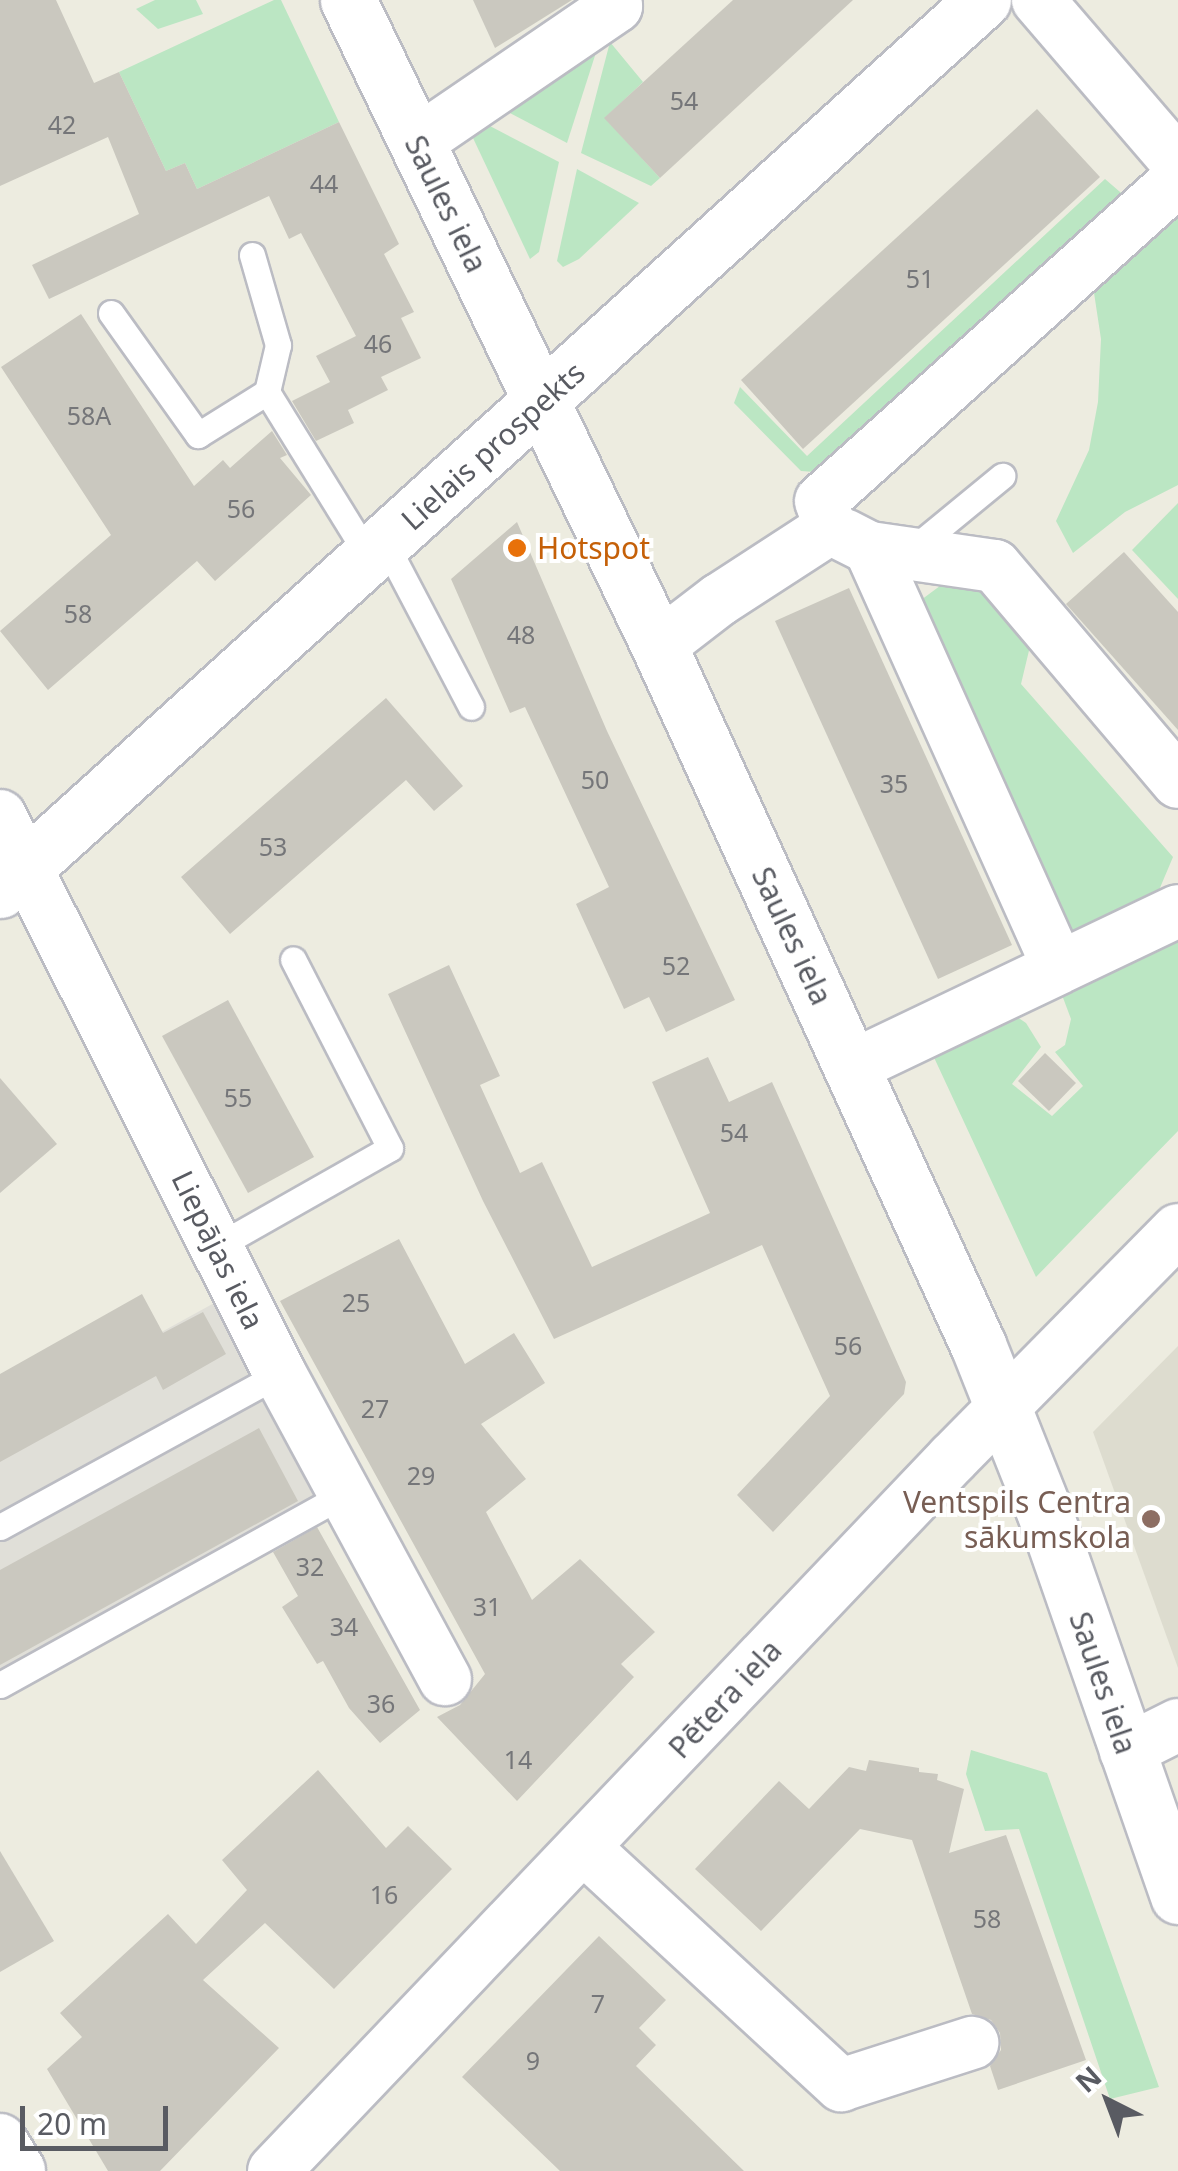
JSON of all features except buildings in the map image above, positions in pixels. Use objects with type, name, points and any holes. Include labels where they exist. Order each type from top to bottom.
[{"type":"street","name":"Saules iela","points":[[348,0],[659,646],[1003,1408],[1178,1896]]},
{"type":"street","points":[[417,142],[616,6],[613,0]]},
{"type":"street","name":"Lielais prospekts","points":[[13,879],[983,0]]},
{"type":"street","points":[[1038,0],[1178,163]]},
{"type":"street","points":[[1058,967],[870,543],[821,502],[1178,179]]},
{"type":"street","points":[[659,646],[719,600],[870,543],[996,566],[1178,782]]},
{"type":"street","name":"Liepājas iela","points":[[0,816],[13,879],[216,1247],[280,1374],[446,1679]]},
{"type":"street","points":[[852,1067],[1178,911]]},
{"type":"street","name":"Pētera iela","points":[[274,2171],[1178,1230]]},
{"type":"street","points":[[1126,1750],[1178,1725]]},
{"type":"street","points":[[584,1848],[841,2085],[972,2043]]},
{"type":"street","points":[[0,2140],[19,2171]]},
{"type":"lane","points":[[112,313],[198,436],[267,392],[278,346],[252,255]]},
{"type":"lane","points":[[267,392],[377,550],[471,707]]},
{"type":"lane","points":[[870,543],[1002,476]]},
{"type":"lane","points":[[216,1247],[390,1148],[293,959]]},
{"type":"lane","points":[[0,1527],[280,1374]]},
{"type":"lane","points":[[0,1686],[344,1494]]},
{"type":"shaded area","points":[[216,1302],[322,1495],[0,1672],[0,1421]]},
{"type":"shaded area","name":"Ventspils Centra sākumskola","points":[[1178,1346],[1178,1668],[1093,1432]]},
{"type":"green space","points":[[155,0],[196,0],[203,14],[158,29],[136,9]]},
{"type":"green space","points":[[281,0],[339,122],[197,189],[185,163],[166,171],[119,72]]},
{"type":"green space","points":[[600,40],[567,143],[504,110]]},
{"type":"green space","points":[[610,42],[643,82],[605,118],[660,178],[651,186],[581,153]]},
{"type":"green space","points":[[488,125],[559,162],[539,252],[530,259],[473,138]]},
{"type":"green space","points":[[577,169],[639,203],[579,259],[563,267],[557,261]]},
{"type":"green space","points":[[1105,179],[1127,198],[843,474],[801,471],[734,403],[740,387],[807,456]]},
{"type":"green space","points":[[1178,195],[1178,485],[1125,512],[1073,553],[1056,521],[1089,450],[1098,402],[1101,339],[1091,273]]},
{"type":"green space","points":[[1178,503],[1178,599],[1132,550]]},
{"type":"green space","points":[[948,580],[976,584],[1032,638],[1021,684],[1173,857],[1154,902],[1071,941],[921,600]]},
{"type":"green space","points":[[1178,930],[1178,1131],[1036,1277],[931,1051],[1007,1010],[1026,1023],[1041,1047],[1012,1084],[1052,1116],[1083,1086],[1055,1052],[1065,1045],[1071,1019],[1059,987]]},
{"type":"green space","points":[[971,1750],[1047,1773],[1159,2087],[1110,2099],[1019,1829],[985,1831],[966,1774]]},
{"type":"place","name":"Hotspot","points":[[517,548]]},
{"type":"place","name":"Ventspils Centra sākumskola","points":[[1151,1519]]}]
